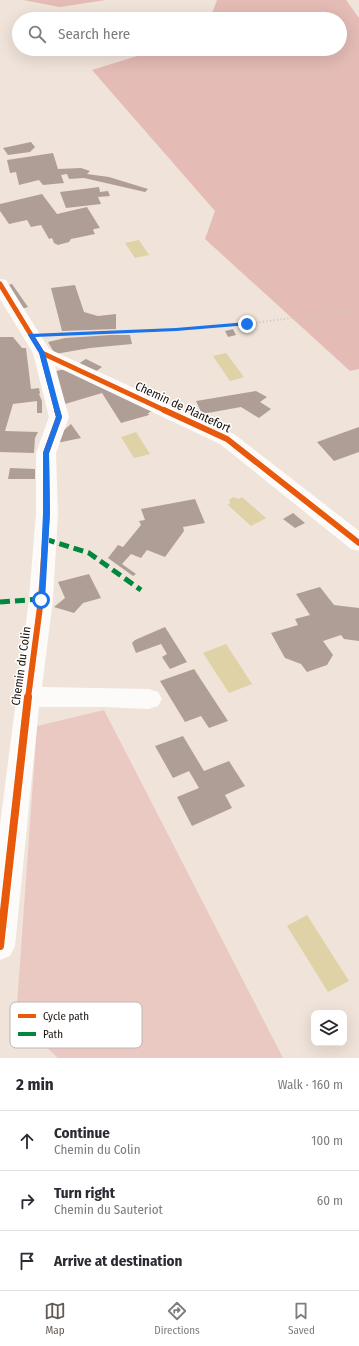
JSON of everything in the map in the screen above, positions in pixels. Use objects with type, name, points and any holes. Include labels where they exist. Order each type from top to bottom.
[{"type":"street","name":"Chemin du Colin","points":[[0,284],[37,344],[59,417],[46,453],[46,513],[41,600],[28,698],[0,946]]},
{"type":"street","name":"Chemin de Plantefort","points":[[37,344],[227,439],[359,543]]},
{"type":"street","points":[[28,698],[105,697],[149,699]]},
{"type":"path","points":[[37,344],[247,324],[359,309]]},
{"type":"shaded area","points":[[23,0],[106,0],[60,7]]},
{"type":"shaded area","points":[[217,0],[346,0],[359,18],[359,369],[350,371],[205,239],[215,211],[92,70],[137,56],[347,56],[347,12],[213,12]]},
{"type":"shaded area","points":[[139,240],[149,255],[135,258],[125,243]]},
{"type":"shaded area","points":[[226,353],[244,377],[230,381],[213,356]]},
{"type":"shaded area","points":[[136,432],[150,454],[134,458],[121,437]]},
{"type":"shaded area","points":[[233,497],[239,499],[242,497],[266,518],[251,526],[228,505],[230,503],[229,500]]},
{"type":"shaded area","points":[[226,644],[252,684],[229,693],[203,653]]},
{"type":"shaded area","points":[[104,710],[283,1058],[58,1058],[47,1048],[142,1048],[142,1002],[17,1002],[37,726]]},
{"type":"shaded area","points":[[307,915],[349,981],[328,992],[287,926]]},
{"type":"building","points":[[31,142],[35,147],[30,152],[8,155],[3,148]]},
{"type":"building","points":[[53,153],[58,169],[81,168],[90,171],[87,174],[109,177],[148,189],[145,192],[84,178],[69,179],[67,174],[61,175],[64,183],[43,185],[39,180],[19,185],[16,172],[10,173],[7,160]]},
{"type":"building","points":[[99,187],[100,192],[108,191],[110,196],[98,197],[101,204],[66,208],[60,192]]},
{"type":"building","points":[[42,194],[57,214],[87,207],[100,228],[93,230],[95,234],[71,239],[69,242],[58,245],[54,243],[52,238],[49,239],[41,225],[31,227],[27,220],[9,224],[0,211],[0,204]]},
{"type":"building","points":[[12,284],[28,307],[18,310],[4,286]]},
{"type":"building","points":[[75,285],[84,312],[98,316],[116,314],[116,329],[62,331],[51,288]]},
{"type":"building","points":[[233,329],[236,335],[228,337],[225,331]]},
{"type":"building","points":[[130,335],[132,344],[90,348],[55,354],[48,342],[65,338]]},
{"type":"building","points":[[0,337],[13,337],[22,348],[26,348],[31,389],[39,388],[39,394],[42,401],[42,413],[37,413],[37,401],[13,404],[5,431],[38,432],[35,438],[34,453],[0,452]]},
{"type":"building","points":[[86,359],[102,367],[95,372],[78,364]]},
{"type":"building","points":[[65,369],[155,410],[148,413],[149,415],[121,423],[102,393],[65,404],[52,372]]},
{"type":"building","points":[[256,391],[267,397],[260,402],[271,409],[259,418],[241,407],[202,414],[196,401]]},
{"type":"building","points":[[71,424],[81,438],[57,443],[64,430]]},
{"type":"building","points":[[359,427],[359,452],[334,461],[317,442]]},
{"type":"building","points":[[10,468],[35,469],[35,479],[8,479]]},
{"type":"building","points":[[195,499],[205,523],[183,527],[184,531],[165,557],[147,550],[141,558],[131,554],[122,564],[136,574],[133,576],[108,558],[118,545],[123,547],[141,525],[139,521],[145,520],[141,509]]},
{"type":"building","points":[[293,513],[305,523],[295,528],[283,519]]},
{"type":"building","points":[[89,574],[101,598],[83,603],[74,613],[54,607],[65,598],[58,582]]},
{"type":"building","points":[[320,587],[334,605],[359,608],[359,641],[344,639],[341,635],[323,641],[333,655],[327,665],[307,672],[301,664],[285,658],[271,633],[298,625],[295,619],[310,615],[296,594]]},
{"type":"building","points":[[165,627],[187,662],[170,669],[162,657],[167,654],[161,644],[136,653],[132,643],[135,640]]},
{"type":"building","points":[[194,669],[228,721],[209,728],[201,716],[185,722],[160,681]]},
{"type":"building","points":[[183,736],[204,771],[229,761],[245,786],[225,795],[232,808],[192,826],[177,797],[199,788],[189,771],[173,778],[155,746]]},
{"type":"marked path","points":[[45,539],[89,553],[141,590]]},
{"type":"marked path","points":[[0,602],[41,599]]},
{"type":"cycle path","points":[[0,284],[42,353],[59,417],[46,453],[47,513],[41,599],[28,697],[0,946]]},
{"type":"cycle path","points":[[42,353],[227,439],[359,543]]},
{"type":"route","points":[[41,600],[46,513],[46,453],[59,417],[42,353],[31,335],[176,330],[247,324]]}]
